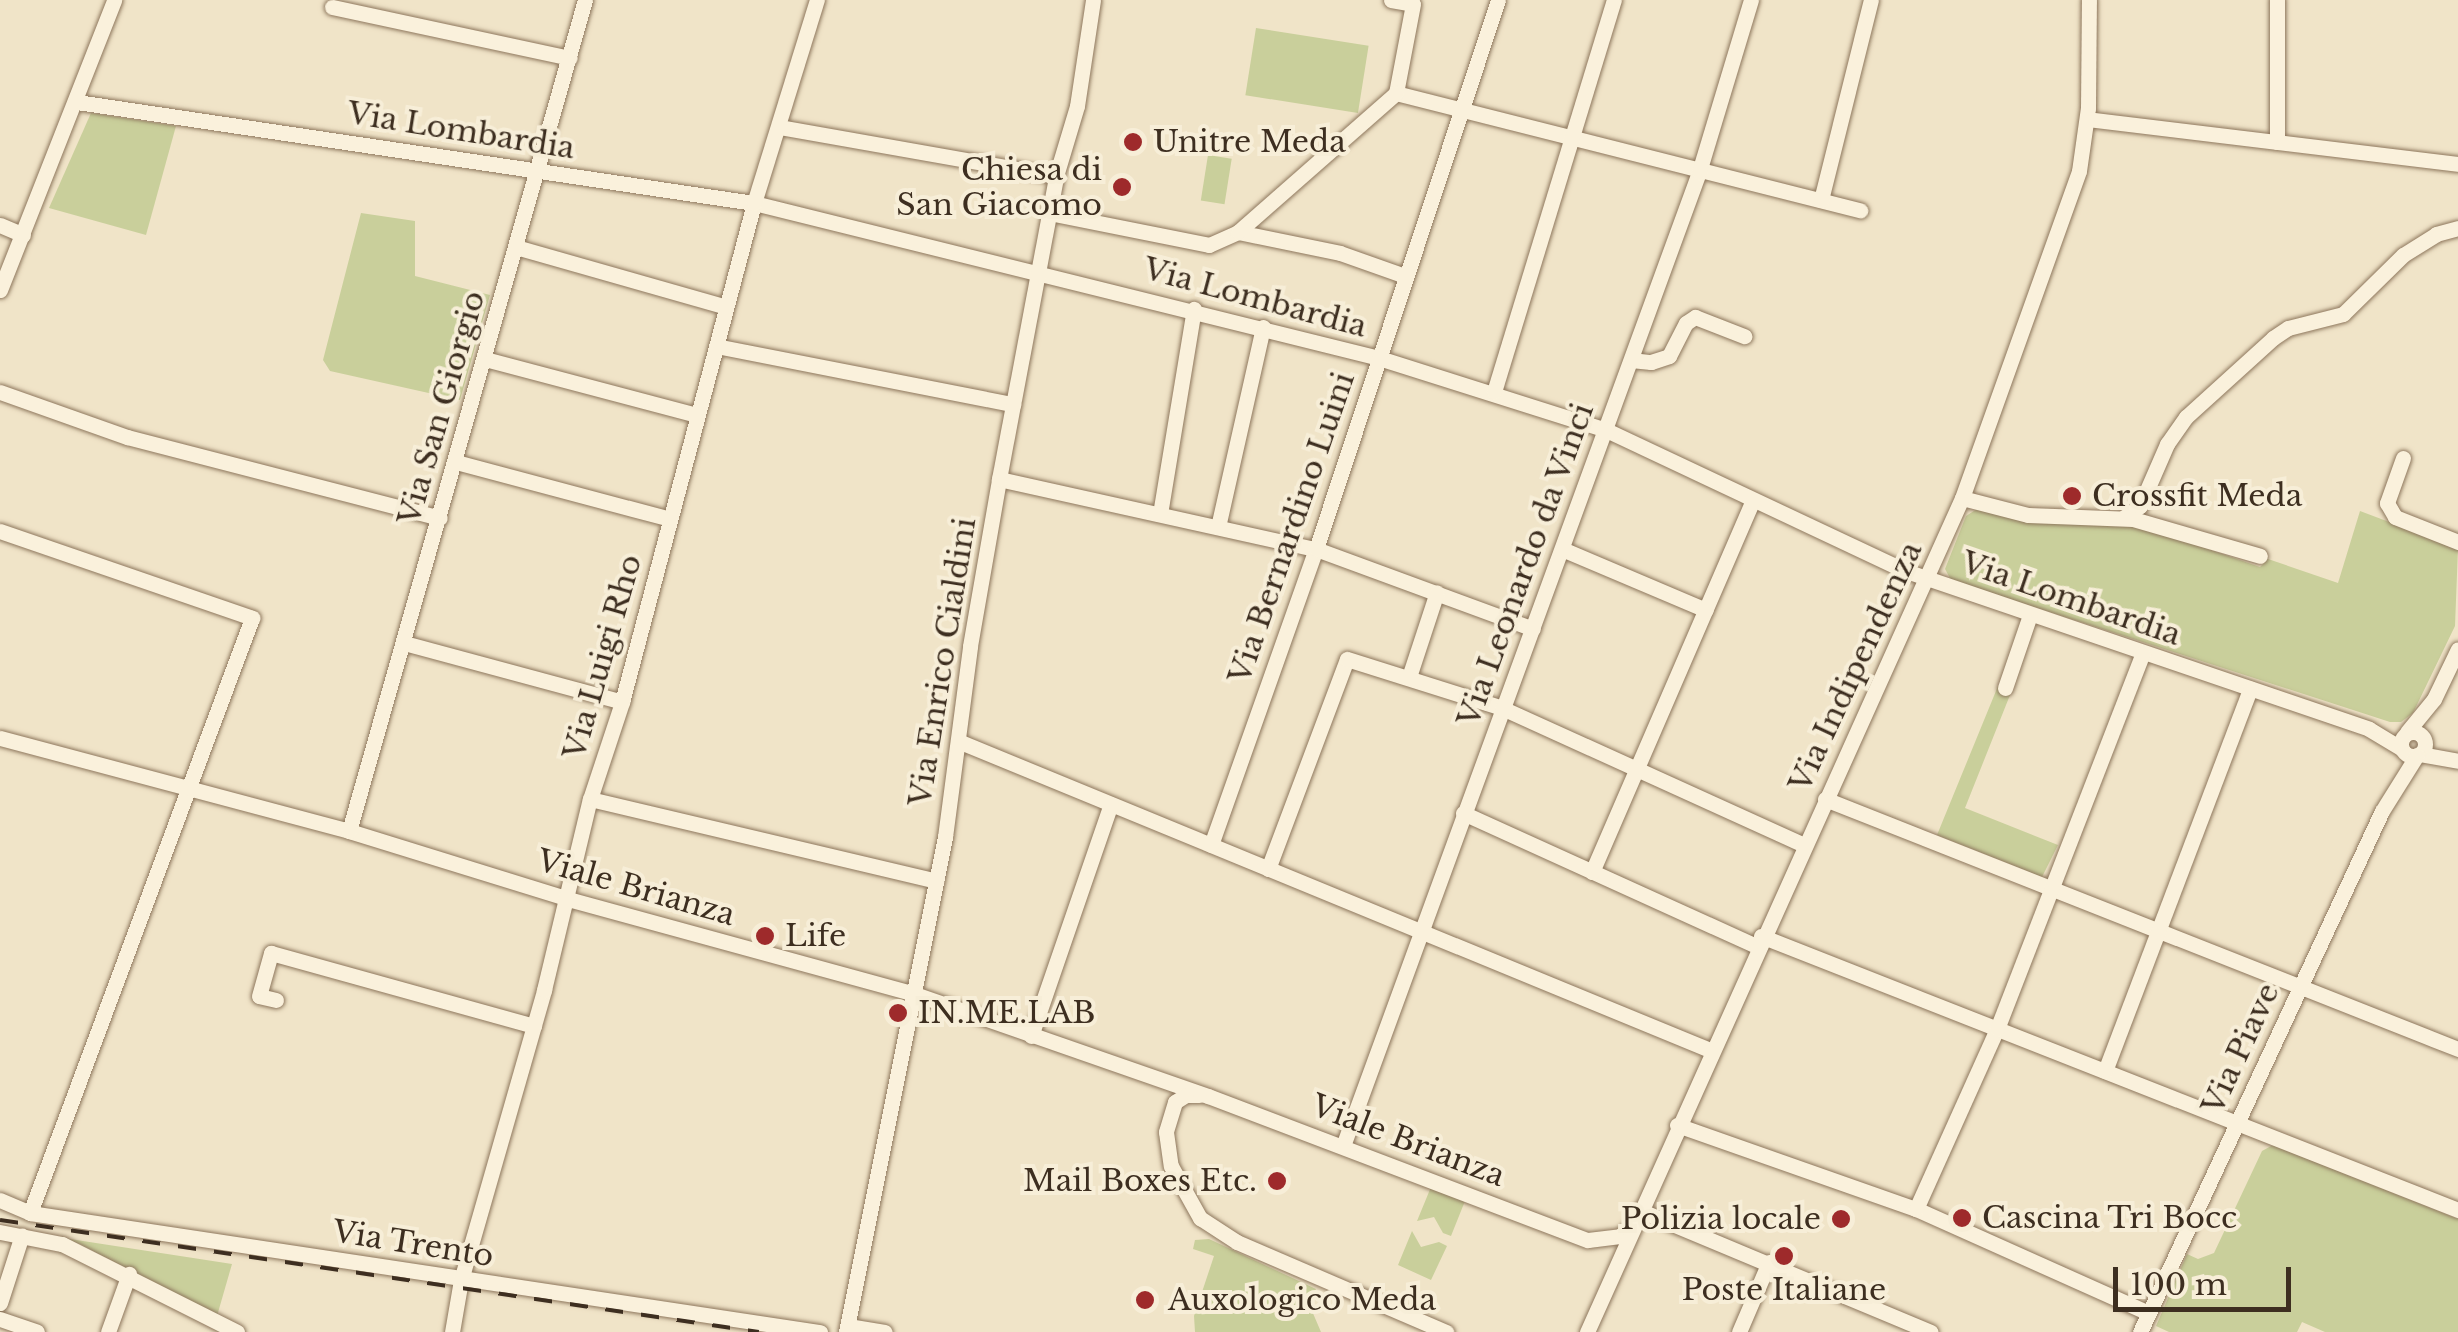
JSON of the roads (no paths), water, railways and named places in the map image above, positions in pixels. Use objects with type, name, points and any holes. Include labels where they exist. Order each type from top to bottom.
[{"type":"street","points":[[0,290],[114,0]]},
{"type":"street","name":"Via San Giorgio","points":[[350,831],[586,0]]},
{"type":"street","name":"Via Luigi Rho","points":[[452,1332],[461,1280],[534,1026],[590,799],[622,702],[754,203],[817,0]]},
{"type":"street","name":"Via Enrico Cialdini","points":[[847,1329],[936,881],[1000,479],[1056,176],[1077,106],[1093,0]]},
{"type":"street","points":[[1049,214],[1209,245],[1238,232],[1396,93],[1413,4],[1391,0]]},
{"type":"street","name":"Via Bernardino Luini","points":[[1211,845],[1316,549],[1498,0]]},
{"type":"street","points":[[1494,392],[1614,0]]},
{"type":"street","name":"Via Leonardo da Vinci","points":[[1343,1146],[1699,172],[1751,0]]},
{"type":"street","points":[[1821,200],[1872,0]]},
{"type":"street","name":"Via Indipendenza","points":[[1587,1332],[1759,941],[1962,498],[2073,188],[2087,120],[2089,0]]},
{"type":"street","points":[[2277,0],[2277,142]]},
{"type":"street","points":[[332,6],[570,58]]},
{"type":"street","points":[[1396,93],[1573,141],[1860,210]]},
{"type":"street","name":"Via Lombardia","points":[[76,102],[754,203],[1038,270],[1379,358],[1606,430],[1927,579],[2458,760]]},
{"type":"street","points":[[2087,120],[2458,164]]},
{"type":"street","points":[[779,127],[1056,176]]},
{"type":"street","points":[[0,225],[23,235]]},
{"type":"street","points":[[2123,518],[2140,506],[2168,444],[2186,417],[2273,338],[2288,328],[2344,314],[2403,255],[2436,234],[2458,228]]},
{"type":"street","points":[[1238,232],[1340,253],[1405,276]]},
{"type":"street","points":[[516,248],[726,307]]},
{"type":"street","points":[[1160,514],[1194,309]]},
{"type":"street","points":[[1631,360],[1651,362],[1669,356],[1686,324],[1695,316],[1744,336]]},
{"type":"street","points":[[1218,527],[1263,327]]},
{"type":"street","points":[[716,346],[1014,404]]},
{"type":"street","points":[[485,359],[698,416]]},
{"type":"street","points":[[0,392],[127,437],[440,518]]},
{"type":"street","points":[[2403,458],[2387,503],[2395,517],[2458,542]]},
{"type":"street","points":[[456,462],[670,519]]},
{"type":"street","points":[[1000,479],[1316,549],[1533,629]]},
{"type":"street","points":[[1962,498],[2018,513],[2123,518],[2260,556]]},
{"type":"street","points":[[1592,872],[1753,500]]},
{"type":"street","points":[[0,530],[252,618],[30,1213]]},
{"type":"street","points":[[1562,549],[1706,610]]},
{"type":"street","points":[[1409,677],[1437,592]]},
{"type":"street","points":[[2006,688],[2030,614]]},
{"type":"street","points":[[404,644],[622,702]]},
{"type":"street","name":"Via Piave","points":[[2140,1332],[2458,648]]},
{"type":"street","points":[[1916,1209],[1998,1028],[2143,653]]},
{"type":"street","points":[[1268,869],[1347,658],[1502,708],[1804,844]]},
{"type":"street","points":[[2105,1071],[2250,689]]},
{"type":"street","name":"Viale Brianza","points":[[0,738],[350,831],[568,899],[912,993],[1208,1096],[1588,1240],[1607,1251],[1614,1268]]},
{"type":"street","points":[[958,741],[1710,1050]]},
{"type":"street","points":[[590,799],[936,881]]},
{"type":"street","points":[[1825,799],[2458,1049]]},
{"type":"street","points":[[1030,1036],[1111,804]]},
{"type":"street","points":[[1462,813],[1759,941],[1998,1028],[2458,1210]]},
{"type":"street","points":[[276,1000],[258,996],[271,953],[534,1026]]},
{"type":"street","points":[[1142,1076],[1162,1092],[1168,1118],[1168,1148],[1177,1181],[1191,1208],[1214,1230],[1446,1332]]},
{"type":"street","points":[[1168,1118],[1180,1098],[1208,1096]]},
{"type":"street","points":[[1677,1125],[1916,1209],[2149,1313]]},
{"type":"street","name":"Via Trento","points":[[0,1200],[30,1213],[820,1332]]},
{"type":"street","points":[[1588,1240],[1620,1236],[1636,1218],[1769,1262],[1930,1332]]},
{"type":"street","points":[[0,1232],[62,1244],[129,1274],[238,1332]]},
{"type":"street","points":[[0,1303],[22,1235]]},
{"type":"street","points":[[1739,1332],[1769,1262]]},
{"type":"street","points":[[108,1332],[129,1274]]},
{"type":"street","points":[[0,1318],[37,1332]]},
{"type":"street","points":[[847,1329],[885,1332]]},
{"type":"railway","points":[[0,1220],[759,1332]]},
{"type":"place","name":"Unitre Meda","points":[[1133,142]]},
{"type":"place","name":"Chiesa di San Giacomo","points":[[1122,187]]},
{"type":"place","name":"Crossfit Meda","points":[[2072,496]]},
{"type":"place","name":"Life","points":[[765,936]]},
{"type":"place","name":"IN.ME.LAB","points":[[898,1013]]},
{"type":"place","name":"Mail Boxes Etc.","points":[[1277,1181]]},
{"type":"place","name":"Cascina Tri Bocc","points":[[1962,1218]]},
{"type":"place","name":"Polizia locale","points":[[1841,1219]]},
{"type":"place","name":"Poste Italiane","points":[[1784,1256]]},
{"type":"place","name":"Auxologico Meda","points":[[1145,1300]]}]
